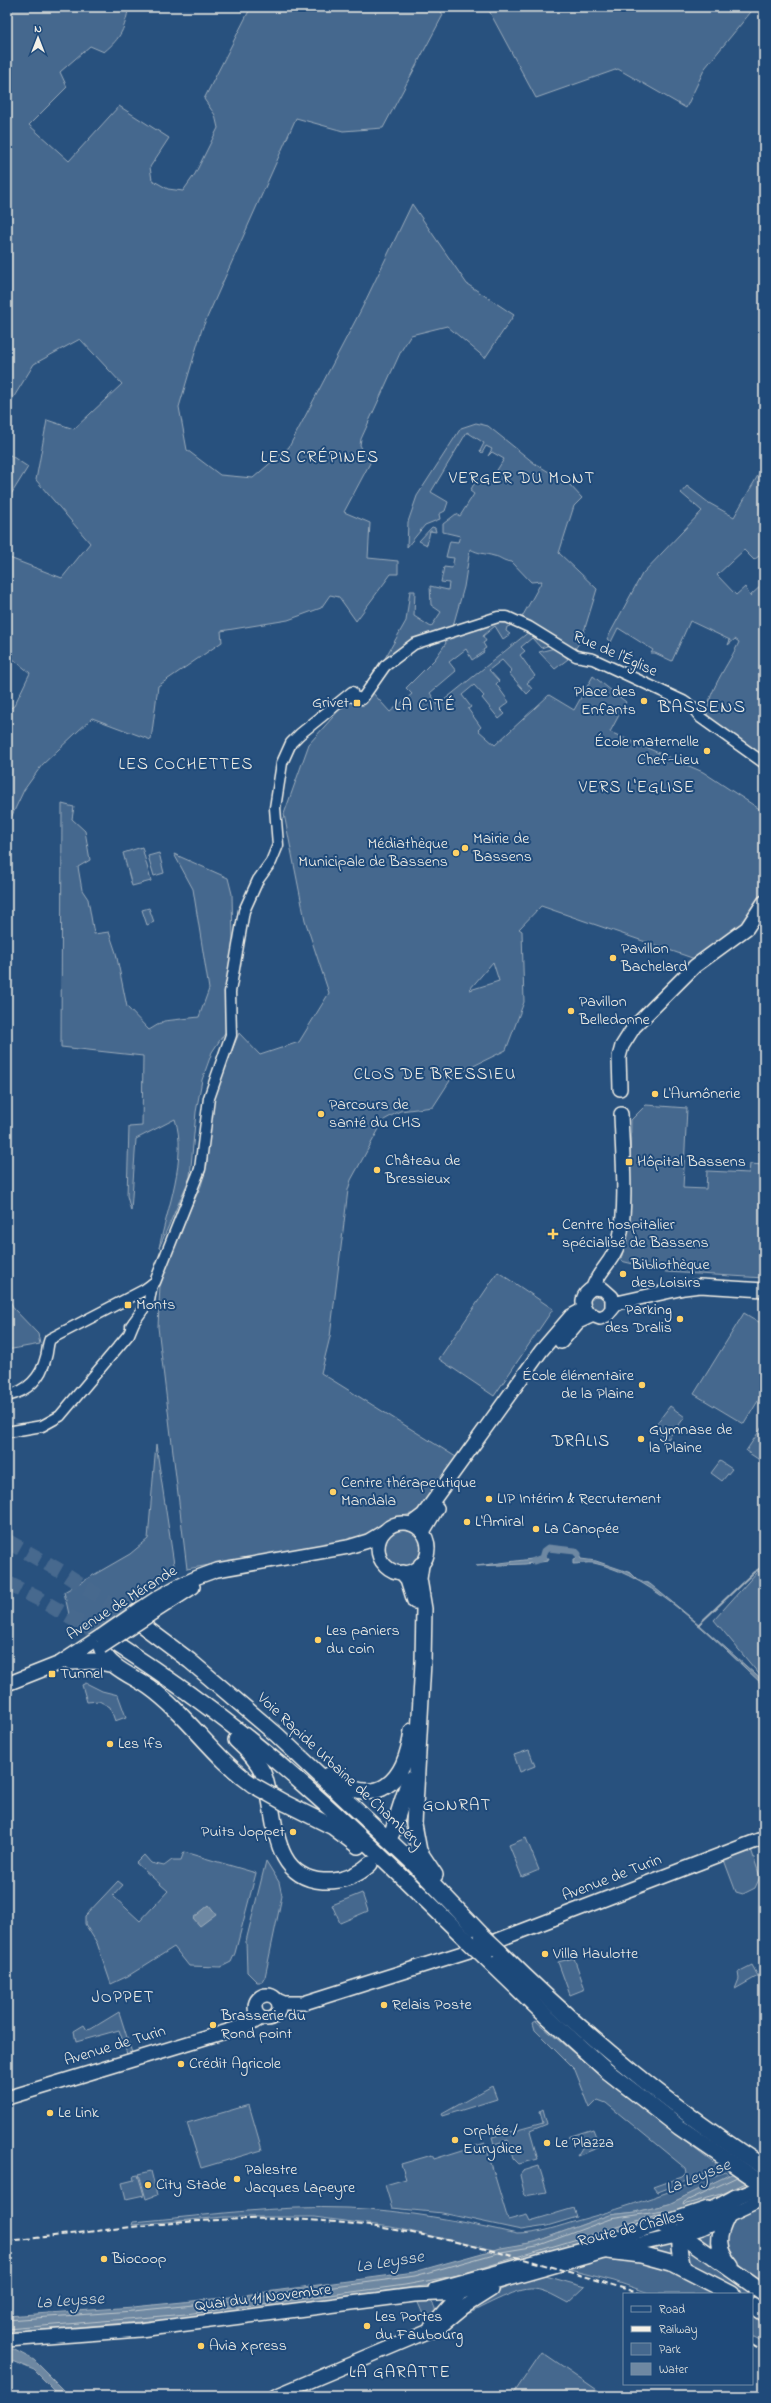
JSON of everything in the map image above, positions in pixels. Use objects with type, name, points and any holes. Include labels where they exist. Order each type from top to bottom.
[{"type":"highway","points":[[421,1565],[419,1579],[424,1622],[414,1815],[417,1844],[425,1862],[481,1945],[551,2011],[759,2173]]},
{"type":"highway","points":[[278,1735],[340,1783],[353,1790],[362,1793],[376,1791],[386,1786],[394,1778],[402,1766],[408,1746],[415,1704],[415,1602],[408,1579],[403,1573]]},
{"type":"highway","name":"Voie Rapide Urbaine de Chambéry","points":[[143,1617],[165,1642],[245,1706],[278,1735],[412,1862],[481,1945]]},
{"type":"highway","points":[[98,1641],[105,1657],[114,1665],[165,1699],[229,1767],[252,1785],[284,1803],[314,1816],[342,1834],[451,1924],[522,1974],[585,2052],[657,2111],[734,2164],[759,2173]]},
{"type":"highway","points":[[116,1643],[226,1721],[298,1779],[352,1828],[451,1924]]},
{"type":"highway","points":[[66,1663],[94,1661],[114,1665]]},
{"type":"highway","points":[[177,1685],[246,1749],[260,1767],[267,1785],[278,1844],[283,1857],[292,1866],[310,1878],[327,1881],[354,1875],[370,1864]]},
{"type":"highway","points":[[392,1833],[406,1794],[418,1740]]},
{"type":"highway","points":[[683,2268],[679,2244],[680,2235],[695,2221],[736,2197]]},
{"type":"highway","points":[[727,2217],[719,2234],[719,2246],[723,2256],[738,2275]]},
{"type":"highway","points":[[661,2224],[680,2235],[764,2293]]},
{"type":"highway","points":[[608,2251],[641,2255],[683,2268],[730,2293]]},
{"type":"main road","points":[[620,1089],[619,1057],[622,1046],[634,1027],[695,966],[747,928],[764,902]]},
{"type":"main road","points":[[612,1309],[613,1301],[602,1290],[602,1272],[613,1259],[619,1240],[623,1179],[621,1114]]},
{"type":"main road","points":[[587,1313],[584,1296],[602,1290],[620,1295],[685,1281],[706,1279],[764,1283]]},
{"type":"main road","points":[[411,1524],[423,1532],[428,1548],[421,1565],[410,1572],[403,1573],[386,1566],[378,1550],[383,1532],[393,1525],[411,1524],[423,1515],[541,1351],[572,1316],[587,1313],[604,1317],[617,1303],[684,1288],[700,1286],[764,1290]]},
{"type":"main road","points":[[423,1532],[429,1519],[548,1356],[587,1313]]},
{"type":"main road","name":"Avenue de Mérande","points":[[7,1684],[66,1663],[98,1641],[143,1617],[167,1591],[200,1576],[348,1547],[368,1541],[383,1532]]},
{"type":"main road","name":"Avenue de Mérande","points":[[348,1547],[378,1550]]},
{"type":"main road","name":"Avenue de Turin","points":[[278,2005],[284,2003],[304,2003],[481,1945],[764,1838]]},
{"type":"main road","points":[[263,1996],[271,1996],[278,2005],[271,2018],[258,2013],[256,2002],[263,1996]]},
{"type":"main road","name":"Avenue de Turin","points":[[7,2098],[234,2028],[252,2024],[258,2013]]},
{"type":"main road","name":"Route de Challes","points":[[511,2270],[661,2224],[736,2197],[759,2173]]},
{"type":"main road","name":"Route de Challes","points":[[498,2278],[680,2235],[727,2217],[764,2199]]},
{"type":"main road","name":"Quai du 11 Novembre","points":[[8,2340],[140,2330],[421,2295],[460,2293],[498,2278],[511,2270]]},
{"type":"main road","points":[[275,2396],[429,2331],[435,2331],[498,2278]]},
{"type":"main road","name":"Quai du 11 Novembre","points":[[421,2295],[498,2278]]},
{"type":"main road","points":[[429,2331],[460,2293]]},
{"type":"main road","points":[[421,2295],[443,2313]]},
{"type":"street","name":"Rue de l'Église","points":[[148,1291],[200,1169],[209,1098],[231,1035],[230,992],[244,911],[258,880],[273,858],[278,845],[275,808],[282,763],[288,747],[300,734],[352,692],[353,697],[362,700],[385,666],[414,644],[498,617],[507,618],[540,632],[576,656],[593,659],[683,701],[702,718],[764,763]]},
{"type":"street","points":[[7,1432],[42,1426],[60,1416],[125,1338],[128,1330],[144,1309],[148,1291]]},
{"type":"street","points":[[7,1396],[21,1392],[37,1380],[44,1365],[50,1339],[148,1291]]},
{"type":"green space","points":[[7,7],[129,7],[124,27],[115,42],[104,52],[90,46],[60,72],[67,87],[29,125],[69,161],[119,106],[169,138],[150,167],[152,180],[168,189],[183,191],[195,174],[218,128],[215,115],[204,99],[251,7],[438,7],[443,15],[383,128],[343,131],[296,118],[202,329],[179,407],[187,450],[220,475],[253,478],[289,447],[362,308],[412,204],[467,284],[514,315],[485,358],[447,326],[411,335],[401,351],[361,439],[360,445],[370,463],[344,512],[370,523],[368,558],[398,561],[398,574],[391,574],[356,621],[339,597],[330,595],[321,608],[288,620],[221,631],[222,642],[158,686],[151,740],[92,718],[42,765],[24,790],[7,826],[7,710],[14,706],[30,673],[7,654],[7,557],[62,578],[90,543],[36,480],[47,420],[74,429],[122,384],[80,339],[34,364],[7,408]]},
{"type":"green space","points":[[487,7],[755,7],[705,68],[686,108],[618,69],[536,98]]},
{"type":"green space","points":[[476,423],[488,426],[534,463],[569,484],[582,498],[574,506],[559,553],[597,589],[581,641],[574,650],[522,617],[542,581],[531,582],[512,562],[470,549],[464,587],[453,626],[424,636],[380,667],[406,621],[410,591],[415,591],[414,616],[431,627],[441,612],[431,605],[430,586],[448,590],[449,583],[441,582],[444,567],[452,568],[454,558],[446,557],[450,541],[458,542],[460,536],[443,532],[443,524],[456,514],[460,516],[474,494],[470,491],[479,475],[489,483],[504,459],[492,452],[488,456],[492,449],[486,446],[482,453],[480,451],[484,443],[467,432],[431,492],[448,502],[445,511],[439,514],[440,519],[425,525],[407,547],[408,522],[417,496],[461,428]]},
{"type":"green space","points":[[7,453],[28,467],[7,501]]},
{"type":"green space","points":[[764,465],[764,552],[754,560],[744,550],[717,575],[736,595],[745,587],[750,596],[764,583],[764,758],[708,718],[708,709],[714,690],[739,642],[735,639],[728,645],[730,640],[690,621],[672,661],[655,653],[651,653],[653,650],[618,628],[611,642],[607,639],[642,574],[702,511],[681,493],[687,486],[709,503],[734,517]]},
{"type":"green space","points":[[432,527],[435,528],[436,532],[430,531],[427,545],[419,541]]},
{"type":"green space","points":[[498,622],[509,624],[510,626],[507,627],[506,631],[510,634],[503,639],[495,626],[483,636],[486,641],[483,643],[486,648],[483,650],[484,652],[472,660],[466,649],[449,662],[456,671],[430,693],[438,705],[530,631],[550,645],[541,648],[532,638],[521,647],[525,651],[520,655],[535,676],[527,683],[532,689],[527,694],[509,673],[512,671],[502,660],[489,670],[499,681],[496,684],[509,702],[500,709],[505,714],[499,719],[482,698],[484,696],[474,685],[462,695],[471,707],[468,709],[481,727],[478,730],[495,745],[549,695],[574,710],[593,676],[626,702],[610,732],[703,772],[764,812],[764,912],[701,961],[541,906],[519,929],[522,931],[524,1002],[506,1050],[453,1076],[433,1107],[400,1111],[384,1120],[351,1180],[348,1190],[330,1337],[321,1373],[456,1457],[418,1512],[388,1520],[371,1536],[187,1569],[158,1327],[160,1284],[166,1261],[201,1186],[207,1165],[210,1112],[219,1082],[239,1033],[260,1055],[299,1042],[329,993],[305,920],[284,814],[309,744],[347,701],[360,705],[365,704],[372,692],[390,712],[412,694],[406,688],[435,659],[446,643],[444,638]],"holes":[[[493,962],[499,981],[470,990]]]},
{"type":"green space","points":[[555,648],[568,659],[555,669],[539,652]]},
{"type":"green space","points":[[62,804],[74,807],[72,819],[85,831],[90,860],[78,867],[82,890],[88,899],[94,934],[109,932],[116,953],[127,1007],[149,1030],[164,1021],[199,1017],[209,989],[193,889],[174,854],[228,878],[232,894],[233,943],[226,992],[228,1028],[212,1052],[202,1080],[196,1112],[190,1177],[159,1248],[178,1166],[178,1134],[175,1119],[136,1139],[131,1211],[127,1196],[129,1127],[142,1126],[143,1056],[61,1047]]},
{"type":"green space","points":[[142,847],[151,881],[132,886],[123,853]]},
{"type":"green space","points":[[159,853],[164,873],[154,876],[148,856]]},
{"type":"green space","points":[[149,908],[154,922],[147,925],[142,910]]},
{"type":"green space","points":[[646,1105],[687,1108],[683,1188],[706,1189],[707,1171],[749,1173],[750,1164],[764,1165],[764,1278],[666,1272],[621,1261],[629,1216],[631,1120]]},
{"type":"green space","points":[[498,1272],[553,1309],[494,1396],[439,1359]]},
{"type":"green space","points":[[7,1295],[14,1309],[38,1334],[40,1344],[7,1350]]},
{"type":"green space","points":[[598,1295],[604,1297],[606,1303],[604,1309],[598,1311],[592,1309],[590,1303],[592,1297]]},
{"type":"green space","points":[[744,1313],[764,1325],[764,1391],[744,1424],[694,1394]]},
{"type":"green space","points":[[670,1406],[685,1417],[668,1439],[653,1428]]},
{"type":"green space","points":[[764,1424],[764,1463],[746,1451]]},
{"type":"green space","points":[[156,1444],[175,1571],[163,1572],[145,1584],[136,1602],[89,1635],[71,1623],[64,1592],[130,1554],[148,1539]]},
{"type":"green space","points":[[720,1461],[732,1469],[722,1481],[711,1473]]},
{"type":"green space","points":[[405,1529],[419,1535],[425,1549],[419,1563],[405,1569],[391,1563],[385,1549],[391,1535]]},
{"type":"green space","points":[[764,1570],[764,1680],[714,1620],[757,1572]]},
{"type":"green space","points":[[86,1683],[102,1691],[118,1695],[126,1717],[115,1721],[110,1707],[99,1701],[87,1702],[82,1685]]},
{"type":"green space","points":[[529,1750],[535,1766],[520,1772],[514,1755]]},
{"type":"green space","points":[[526,1838],[539,1870],[522,1877],[509,1845]]},
{"type":"green space","points":[[751,1849],[760,1877],[755,1888],[743,1894],[736,1892],[724,1860]]},
{"type":"green space","points":[[184,1852],[256,1873],[235,1953],[231,1962],[221,1967],[189,1966],[174,1947],[128,1976],[111,1984],[97,1943],[85,1924],[85,1916],[118,1881],[123,1885],[113,1896],[140,1921],[168,1891],[136,1863],[144,1855],[151,1863],[164,1866],[172,1860],[181,1860]]},
{"type":"green space","points":[[266,1861],[279,1882],[282,1896],[265,1977],[262,1982],[257,1982],[247,1972],[246,1941]]},
{"type":"green space","points":[[362,1893],[368,1911],[340,1923],[332,1905]]},
{"type":"green space","points":[[574,1958],[585,1989],[570,1995],[558,1962]]},
{"type":"green space","points":[[752,1965],[758,1976],[735,1989],[739,1979],[738,1972]]},
{"type":"green space","points":[[119,2012],[132,2053],[127,2054],[119,2030],[76,2042],[74,2031],[84,2025],[87,2030],[91,2029]]},
{"type":"green space","points":[[536,2021],[616,2089],[720,2168],[658,2192],[654,2187],[682,2177],[686,2173],[685,2168],[606,2103],[598,2100],[590,2108],[575,2070],[535,2030],[533,2023]]},
{"type":"green space","points":[[492,2086],[497,2099],[443,2116],[442,2114]]},
{"type":"green space","points":[[249,2105],[262,2150],[201,2168],[187,2123]]},
{"type":"green space","points":[[543,2109],[547,2124],[530,2131],[538,2159],[519,2164],[513,2158],[508,2140],[494,2144],[492,2137],[543,2123],[540,2111]]},
{"type":"green space","points":[[593,2129],[600,2147],[577,2156],[582,2148],[581,2144],[568,2137]]},
{"type":"green space","points":[[485,2143],[508,2220],[527,2215],[530,2221],[574,2208],[577,2217],[547,2226],[521,2230],[442,2213],[392,2208],[385,2185],[406,2179],[401,2164],[432,2155],[434,2159]]},
{"type":"green space","points":[[539,2166],[547,2192],[525,2196],[520,2175],[523,2171]]},
{"type":"green space","name":"City Stade","points":[[151,2171],[157,2195],[146,2199],[139,2174]]},
{"type":"green space","points":[[725,2172],[729,2175],[669,2204],[636,2212],[609,2215],[535,2242],[494,2250],[391,2227],[314,2217],[224,2217],[132,2225],[133,2222],[240,2212],[320,2207],[390,2211],[454,2221],[517,2234],[525,2234],[549,2229],[652,2198]]},
{"type":"green space","points":[[138,2175],[144,2195],[126,2199],[122,2183],[134,2180],[133,2176]]},
{"type":"green space","points":[[764,2206],[764,2285],[734,2259],[725,2242],[726,2233],[731,2224],[742,2216]]},
{"type":"green space","points":[[715,2227],[713,2250],[693,2236]]},
{"type":"green space","points":[[674,2241],[677,2261],[639,2249]]},
{"type":"green space","points":[[683,2243],[764,2300],[764,2306],[753,2301],[753,2293],[736,2293],[690,2266]]},
{"type":"green space","points":[[624,2257],[661,2264],[721,2293],[649,2293],[614,2281],[562,2268],[599,2259]]},
{"type":"green space","points":[[542,2275],[585,2287],[568,2303],[543,2291],[526,2289],[507,2295],[461,2317],[482,2301],[499,2291]]},
{"type":"green space","points":[[416,2298],[429,2299],[434,2306],[434,2316],[428,2326]]},
{"type":"green space","points":[[753,2310],[764,2316],[764,2343],[753,2338]]},
{"type":"green space","points":[[542,2352],[606,2396],[512,2396]]},
{"type":"water","points":[[570,1549],[576,1550],[581,1559],[596,1561],[631,1573],[637,1579],[650,1584],[700,1625],[764,1682],[764,1686],[707,1632],[663,1597],[640,1582],[617,1570],[594,1563],[573,1564],[573,1559],[577,1558],[576,1553],[568,1551]]},
{"type":"water","points":[[549,1558],[548,1561],[525,1564],[476,1566]]},
{"type":"water","points":[[209,1905],[216,1914],[200,1926],[193,1918]]},
{"type":"water","points":[[764,2163],[764,2179],[723,2197],[626,2230],[431,2285],[186,2318],[7,2333],[7,2316],[133,2307],[222,2298],[414,2272],[500,2248],[535,2242],[609,2215],[636,2212],[669,2204],[729,2175]]},
{"type":"water","points":[[7,2346],[34,2360],[70,2396],[60,2396],[34,2370],[7,2359]]},
{"type":"waterway","points":[[534,1561],[542,1558],[544,1551],[548,1548],[575,1551],[578,1554]]},
{"type":"waterway","points":[[698,1625],[754,1572],[764,1566]]},
{"type":"tunnel","points":[[7,1541],[62,1572],[139,1623]]},
{"type":"tunnel","points":[[7,1583],[39,1599],[113,1642]]},
{"type":"railway","points":[[7,2241],[195,2221],[232,2219],[307,2220],[392,2229],[435,2237],[560,2269],[639,2293]]},
{"type":"railway","points":[[753,2346],[764,2352]]},
{"type":"place","name":"Place des Enfants","points":[[644,701]]},
{"type":"place","name":"Grivet","points":[[357,703]]},
{"type":"place","name":"École maternelle Chef-Lieu","points":[[707,751]]},
{"type":"place","name":"Mairie de Bassens","points":[[465,848]]},
{"type":"place","name":"Médiathèque Municipale de Bassens","points":[[456,853]]},
{"type":"place","name":"Pavillon Bachelard","points":[[613,958]]},
{"type":"place","name":"Pavillon Belledonne","points":[[571,1011]]},
{"type":"place","name":"L'Aumônerie","points":[[655,1094]]},
{"type":"place","name":"Parcours de santé du CHS","points":[[321,1114]]},
{"type":"place","name":"Hôpital Bassens","points":[[629,1162]]},
{"type":"place","name":"Château de Bressieux","points":[[377,1170]]},
{"type":"place","name":"Centre hospitalier spécialisé de Bassens","points":[[553,1234]]},
{"type":"place","name":"Bibliothèque des Loisirs","points":[[623,1274]]},
{"type":"place","name":"Monts","points":[[128,1305]]},
{"type":"place","name":"Parking des Dralis","points":[[680,1319]]},
{"type":"place","name":"École élémentaire de la Plaine","points":[[642,1385]]},
{"type":"place","name":"Gymnase de la Plaine","points":[[641,1439]]},
{"type":"place","name":"Centre thérapeutique Mandala","points":[[333,1492]]},
{"type":"place","name":"LIP Intérim & Recrutement","points":[[489,1499]]},
{"type":"place","name":"L'Amiral","points":[[467,1522]]},
{"type":"place","name":"La Canopée","points":[[536,1529]]},
{"type":"place","name":"Les paniers du coin","points":[[318,1640]]},
{"type":"place","name":"Tunnel","points":[[52,1674]]},
{"type":"place","name":"Les Ifs","points":[[110,1744]]},
{"type":"place","name":"Puits Joppet","points":[[293,1832]]},
{"type":"place","name":"Villa Haulotte","points":[[545,1954]]},
{"type":"place","name":"Relais Poste","points":[[384,2005]]},
{"type":"place","name":"Brasserie du Rond point","points":[[213,2025]]},
{"type":"place","name":"Crédit Agricole","points":[[181,2064]]},
{"type":"place","name":"Le Link","points":[[50,2113]]},
{"type":"place","name":"Orphée / Eurydice","points":[[455,2140]]},
{"type":"place","name":"Le Plazza","points":[[547,2143]]},
{"type":"place","name":"Palestre Jacques Lapeyre","points":[[237,2179]]},
{"type":"place","name":"City Stade","points":[[148,2185]]},
{"type":"place","name":"Biocoop","points":[[104,2259]]},
{"type":"place","name":"Les Portes du Faubourg","points":[[367,2326]]},
{"type":"place","name":"Avia Xpress","points":[[201,2346]]},
{"type":"district","name":"LES CRÉPINES","points":[[320,457]]},
{"type":"district","name":"VERGER DU MONT","points":[[522,478]]},
{"type":"district","name":"LA CITÉ","points":[[425,705]]},
{"type":"district","name":"BASSENS","points":[[702,708]]},
{"type":"district","name":"LES COCHETTES","points":[[186,764]]},
{"type":"district","name":"VERS L'EGLISE","points":[[637,787]]},
{"type":"district","name":"CLOS DE BRESSIEU","points":[[435,1074]]},
{"type":"district","name":"DRALIS","points":[[581,1441]]},
{"type":"district","name":"GONRAT","points":[[457,1805]]},
{"type":"district","name":"JOPPET","points":[[123,1997]]},
{"type":"district","name":"LA GARATTE","points":[[400,2372]]},
{"type":"water label","name":"La Leysse","points":[[698,2177]]},
{"type":"water label","name":"La Leysse","points":[[390,2262]]},
{"type":"water label","name":"La Leysse","points":[[70,2301]]}]
